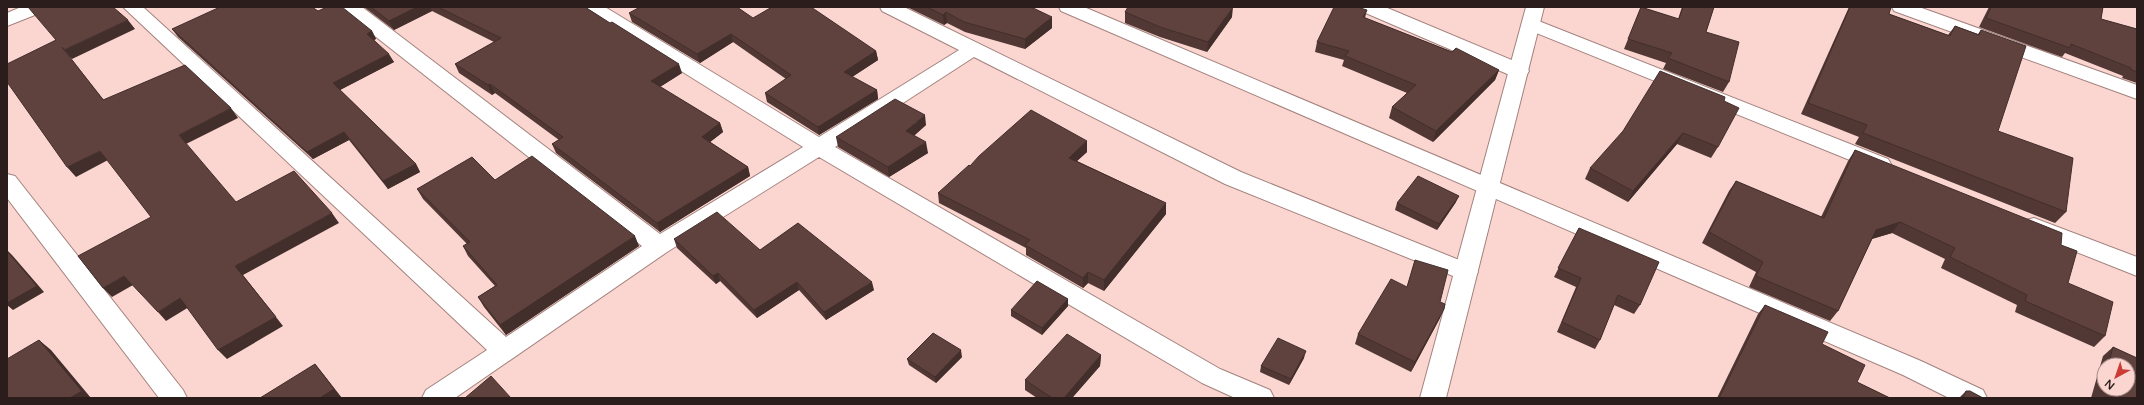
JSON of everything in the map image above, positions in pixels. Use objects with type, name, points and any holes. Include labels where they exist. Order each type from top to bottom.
[{"type":"street","points":[[7,20],[38,7]]},
{"type":"street","points":[[132,7],[505,351]]},
{"type":"street","points":[[350,7],[659,246]]},
{"type":"street","points":[[592,7],[819,147],[1211,376],[1261,398]]},
{"type":"street","points":[[889,7],[972,50],[1233,178],[1466,272]]},
{"type":"street","points":[[1068,7],[1912,368],[1974,398]]},
{"type":"street","points":[[1368,7],[1519,71]]},
{"type":"street","points":[[1902,7],[2137,92]]},
{"type":"street","points":[[1433,398],[1533,15],[1900,172]]},
{"type":"street","points":[[435,398],[659,246],[972,50]]},
{"type":"street","points":[[7,182],[174,398]]},
{"type":"street","points":[[2019,220],[2137,267]]},
{"type":"building","points":[[28,7],[113,7],[128,20],[64,50],[103,100],[185,65],[231,108],[179,135],[236,202],[294,171],[332,213],[235,266],[276,317],[218,350],[180,298],[158,312],[124,276],[103,288],[78,256],[151,217],[100,151],[67,167],[7,82],[7,64],[56,40]]},
{"type":"building","points":[[220,7],[312,7],[318,11],[327,7],[342,7],[372,31],[367,34],[389,54],[333,83],[416,164],[383,181],[344,132],[307,152],[172,29]]},
{"type":"building","points":[[371,7],[417,7],[389,21]]},
{"type":"building","points":[[438,7],[585,7],[679,64],[651,81],[720,123],[702,137],[748,167],[657,223],[552,144],[563,137],[490,84],[488,85],[455,64],[501,38]]},
{"type":"building","points":[[640,7],[737,7],[753,18],[772,7],[811,7],[876,51],[844,72],[877,90],[818,127],[765,93],[791,75],[731,34],[697,54],[629,13]]},
{"type":"building","points":[[927,7],[1031,7],[1052,17],[1025,39],[964,22],[946,12],[943,15]]},
{"type":"building","points":[[1128,7],[1233,7],[1208,42],[1160,27],[1125,12]]},
{"type":"building","points":[[1334,7],[1357,7],[1367,10],[1363,17],[1452,52],[1456,48],[1499,70],[1436,131],[1392,107],[1416,85],[1345,56],[1349,51],[1317,42]]},
{"type":"building","points":[[1641,7],[1679,19],[1683,7],[1714,7],[1706,32],[1739,42],[1729,82],[1668,58],[1672,53],[1628,39]]},
{"type":"building","points":[[1850,7],[1891,7],[1889,14],[1950,36],[1955,26],[1979,35],[1981,30],[2026,46],[1998,131],[2073,158],[2066,212],[1863,133],[1867,125],[1808,103]]},
{"type":"building","points":[[1991,7],[2103,7],[2101,19],[2137,29],[2137,72],[2130,69],[2131,68],[2071,44],[2070,48],[1986,18]]},
{"type":"building","points":[[1660,71],[1725,97],[1724,101],[1739,108],[1718,147],[1683,133],[1633,191],[1590,168],[1623,131]]},
{"type":"building","points":[[895,99],[925,115],[906,131],[926,142],[888,167],[836,137]]},
{"type":"building","points":[[1031,110],[1087,141],[1069,158],[1166,203],[1104,280],[1088,272],[1083,278],[1025,245],[1030,240],[938,193]]},
{"type":"building","points":[[1855,150],[2062,233],[2061,245],[2077,251],[2068,283],[2113,302],[2105,336],[2025,301],[2027,295],[1950,257],[1955,248],[1900,222],[1876,230],[1838,311],[1756,276],[1763,262],[1709,232],[1736,181],[1824,218]]},
{"type":"building","points":[[532,156],[635,236],[500,325],[478,297],[497,285],[463,246],[470,242],[417,189],[472,157],[495,180]]},
{"type":"building","points":[[1418,176],[1459,196],[1439,224],[1397,203]]},
{"type":"building","points":[[717,212],[760,250],[798,223],[872,282],[824,312],[797,282],[754,310],[718,273],[713,276],[674,239]]},
{"type":"building","points":[[1579,228],[1659,262],[1640,305],[1618,295],[1600,340],[1562,322],[1581,278],[1558,268]]},
{"type":"building","points":[[7,251],[37,286],[7,303]]},
{"type":"building","points":[[1415,260],[1448,270],[1440,302],[1445,304],[1444,309],[1415,362],[1358,334],[1391,279],[1407,287]]},
{"type":"building","points":[[1037,281],[1068,299],[1042,328],[1011,310]]},
{"type":"building","points":[[1765,305],[1828,332],[1822,344],[1865,365],[1857,382],[1890,398],[1719,398]]},
{"type":"building","points":[[933,333],[961,350],[935,377],[907,359]]},
{"type":"building","points":[[1067,334],[1101,355],[1064,398],[1052,398],[1025,380]]},
{"type":"building","points":[[1278,338],[1306,351],[1291,379],[1261,366]]},
{"type":"building","points":[[39,340],[82,391],[70,398],[7,398],[7,359]]},
{"type":"building","points":[[2113,347],[2135,357],[2110,357]]},
{"type":"building","points":[[2137,358],[2137,398],[2114,397],[2136,397]]},
{"type":"building","points":[[315,364],[334,389],[320,398],[260,398]]},
{"type":"building","points":[[491,376],[511,398],[465,398]]},
{"type":"building","points":[[1966,391],[1970,391],[1983,398],[1963,398]]}]
